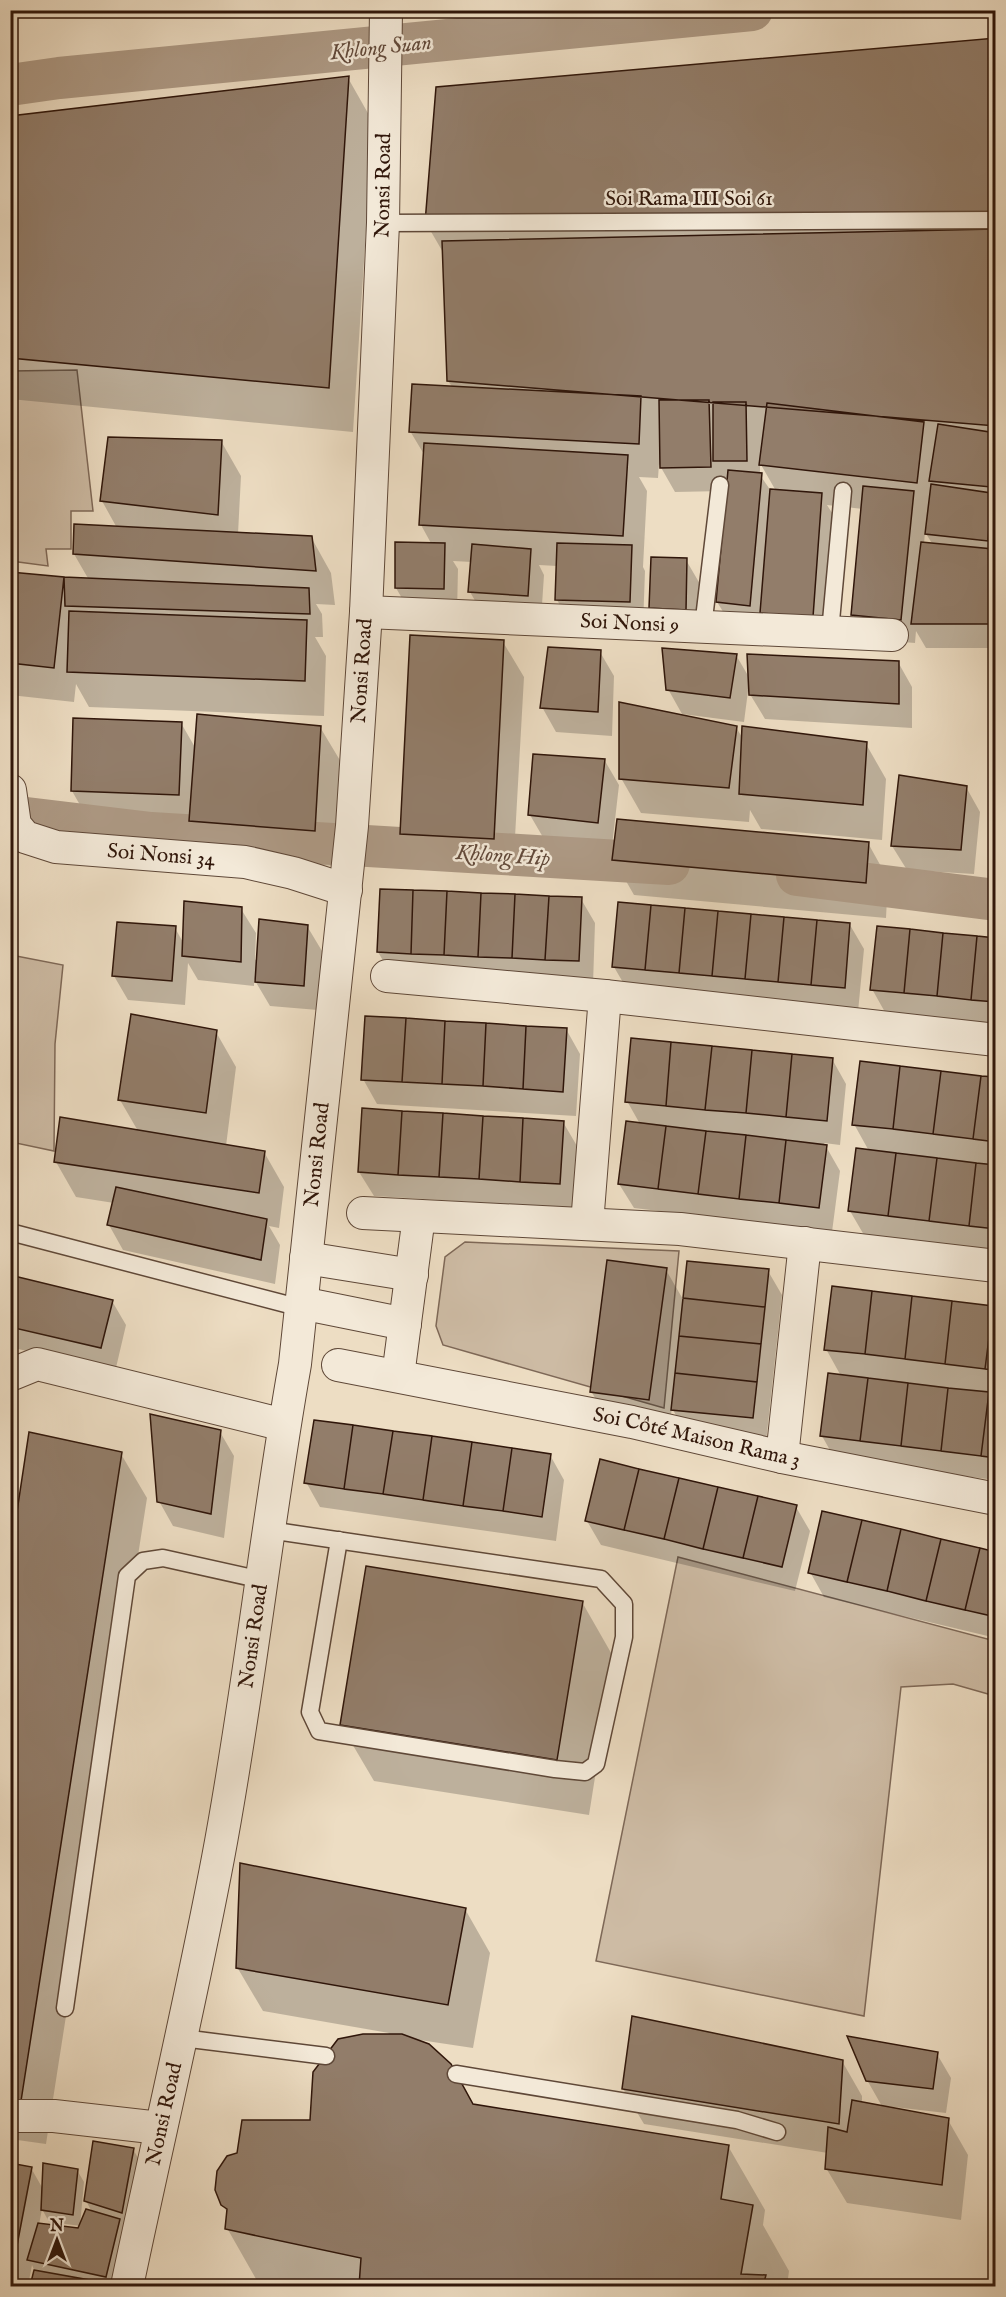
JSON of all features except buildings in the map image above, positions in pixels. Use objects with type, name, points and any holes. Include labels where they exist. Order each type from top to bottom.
[{"type":"street","name":"Nonsi Road","points":[[127,2286],[160,2128],[182,2038],[218,1857],[295,1364],[352,826],[366,612],[383,224],[386,17]]},
{"type":"street","name":"Soi Nonsi 9","points":[[366,612],[892,635]]},
{"type":"street","name":"Soi Nonsi 34","points":[[10,790],[13,811],[25,837],[56,847],[245,862],[293,873],[347,879]]},
{"type":"street","points":[[387,976],[606,996],[996,1040]]},
{"type":"street","points":[[587,1224],[606,996]]},
{"type":"street","points":[[363,1213],[680,1229],[996,1266]]},
{"type":"street","points":[[398,1376],[419,1216]]},
{"type":"street","points":[[783,1457],[805,1243]]},
{"type":"street","points":[[306,1258],[411,1275]]},
{"type":"street","points":[[301,1305],[405,1324]]},
{"type":"street","points":[[10,1375],[37,1364],[284,1425]]},
{"type":"street","name":"Soi Côté Maison Rama 3","points":[[338,1365],[632,1422],[783,1457],[996,1499]]},
{"type":"street","points":[[10,2116],[54,2116],[160,2128]]},
{"type":"lane","name":"Soi Rama III Soi 61","points":[[383,224],[996,220]]},
{"type":"lane","points":[[703,627],[720,485]]},
{"type":"lane","points":[[830,632],[843,491]]},
{"type":"lane","points":[[10,1232],[301,1305]]},
{"type":"lane","points":[[269,1530],[339,1540],[601,1579],[624,1604],[624,1637],[596,1764],[585,1772],[555,1769],[319,1731],[310,1712],[339,1540]]},
{"type":"lane","points":[[65,2008],[127,1576],[143,1561],[163,1558],[262,1580]]},
{"type":"lane","points":[[182,2038],[326,2056]]},
{"type":"lane","points":[[456,2074],[737,2120],[777,2133]]},
{"type":"shaded area","points":[[77,370],[93,511],[71,511],[71,549],[46,549],[48,566],[11,561],[11,371]]},
{"type":"shaded area","points":[[11,955],[63,965],[55,1044],[54,1151],[11,1142]]},
{"type":"shaded area","points":[[465,1242],[679,1251],[664,1408],[443,1345],[436,1326],[445,1257]]},
{"type":"shaded area","points":[[678,1557],[995,1641],[995,1696],[953,1684],[901,1687],[864,2016],[596,1961]]},
{"type":"waterway","name":"Khlong Suan","points":[[10,85],[59,78],[752,10]]},
{"type":"waterway","name":"Khlong Hip","points":[[10,816],[151,833],[669,864]]},
{"type":"waterway","name":"Khlong Hip","points":[[797,875],[996,900]]}]
